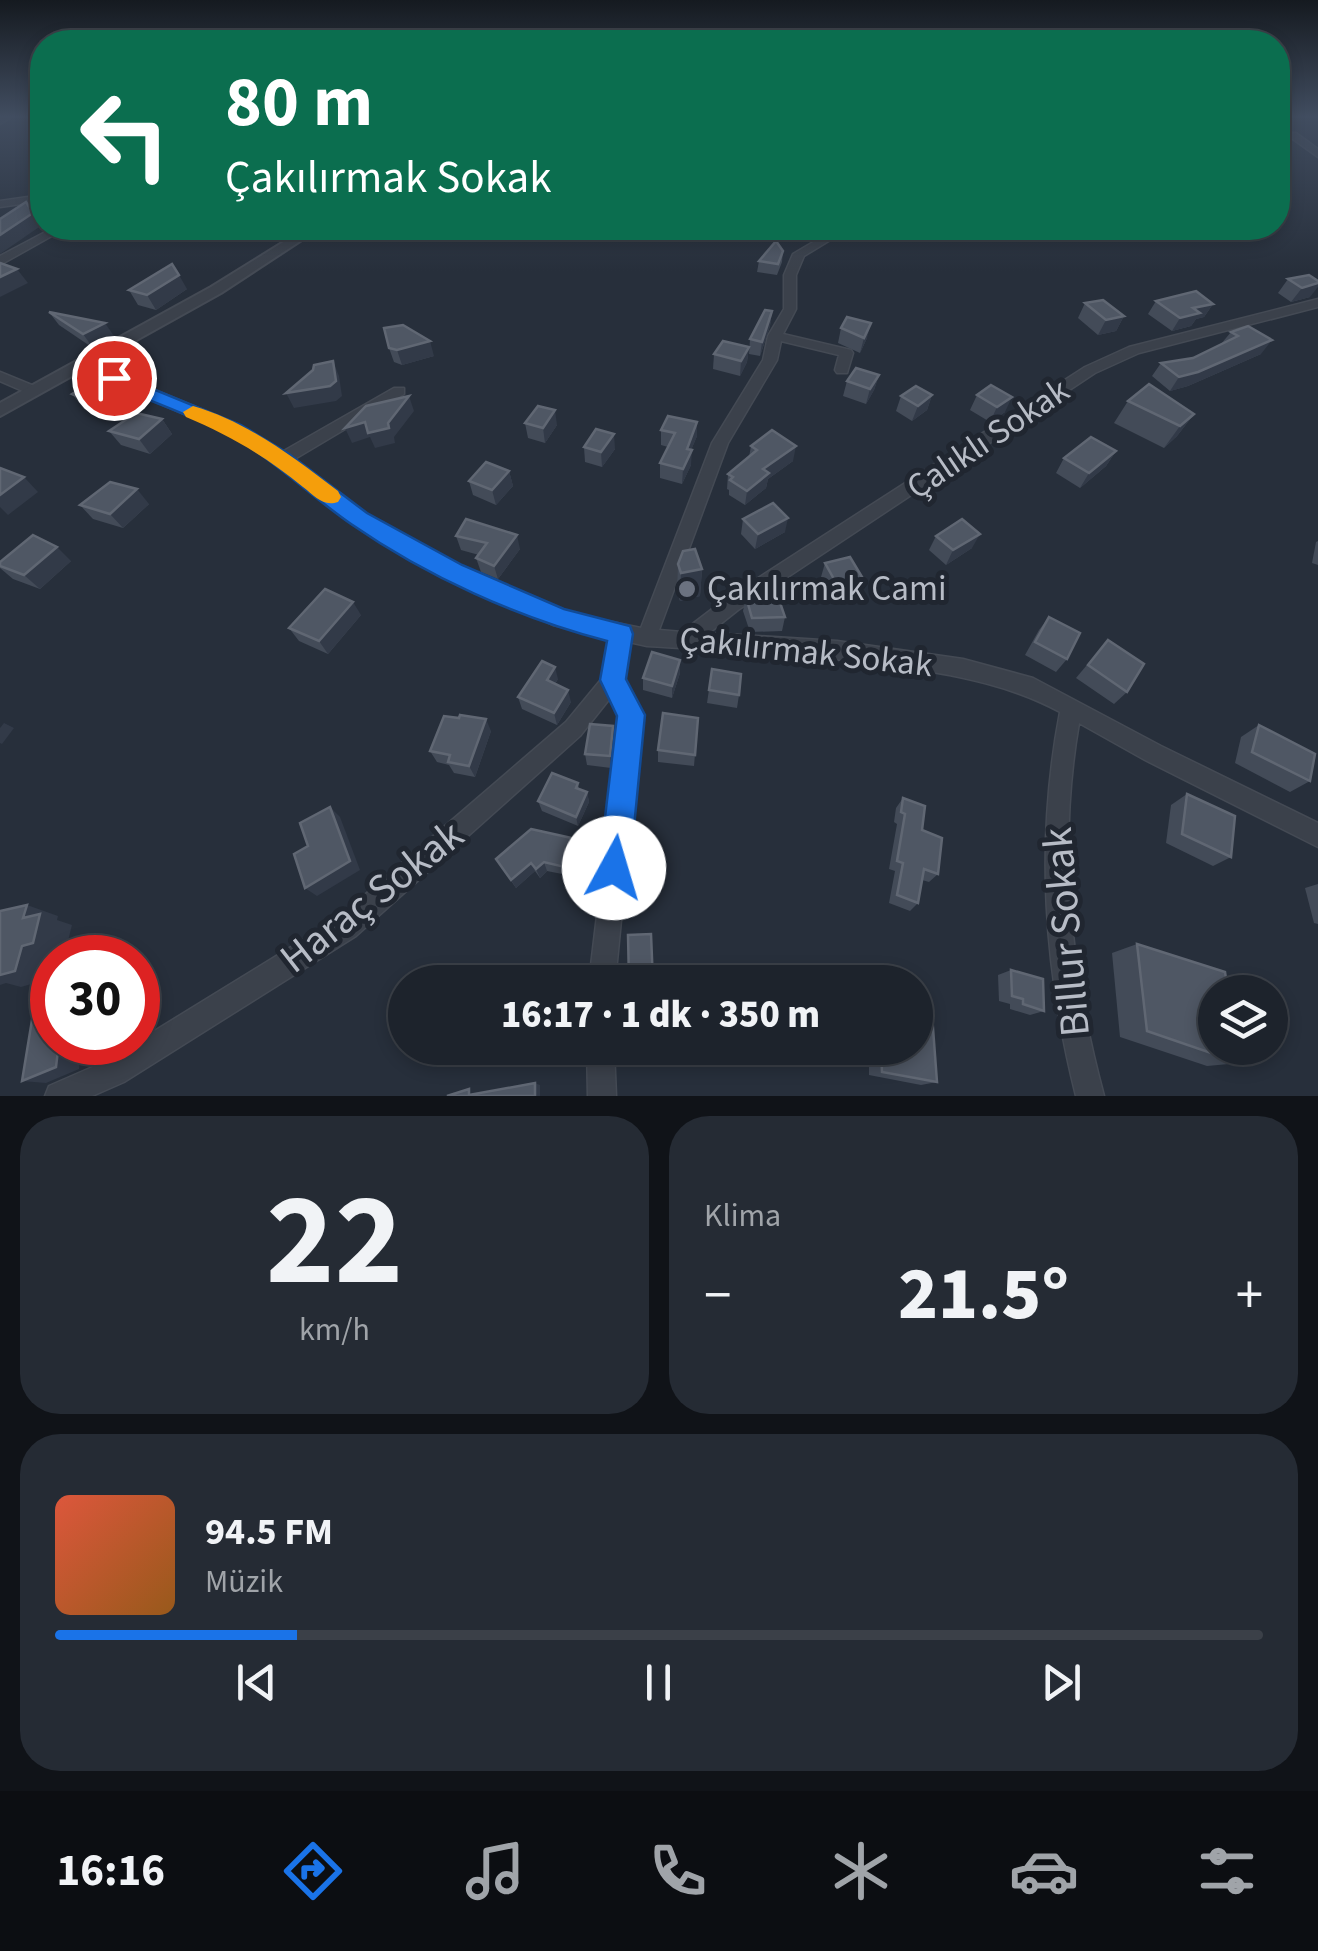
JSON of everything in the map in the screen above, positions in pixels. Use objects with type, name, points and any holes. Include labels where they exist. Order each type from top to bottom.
[{"type":"street","points":[[0,204],[30,200]]},
{"type":"street","points":[[0,260],[38,240]]},
{"type":"street","points":[[0,410],[216,290],[295,240]]},
{"type":"street","points":[[647,638],[720,444],[770,360],[775,336],[790,310],[790,274],[800,254],[824,240]]},
{"type":"street","name":"Çalıklı Sokak","points":[[687,639],[731,605],[1090,370],[1134,350],[1318,303]]},
{"type":"street","points":[[775,336],[846,352],[842,370]]},
{"type":"street","name":"Çakılırmak Sokak","points":[[84,366],[234,430],[282,459],[359,519],[454,572],[560,619],[647,638],[838,649],[964,668],[1033,687],[1318,834]]},
{"type":"street","points":[[0,376],[34,391]]},
{"type":"street","points":[[282,459],[399,391]]},
{"type":"street","points":[[604,965],[631,715],[613,680],[621,634]]},
{"type":"street","name":"Haraç Sokak","points":[[59,1096],[114,1072],[347,927],[572,729],[613,680]]},
{"type":"street","name":"Billur Sokak","points":[[1071,708],[1060,758],[1053,841],[1060,940],[1078,1057],[1090,1096]]},
{"type":"street","points":[[601,1065],[602,1096]]},
{"type":"building","points":[[26,202],[30,208],[30,215],[0,235],[0,219]]},
{"type":"building","points":[[776,241],[783,251],[778,264],[759,261]]},
{"type":"building","points":[[0,263],[17,269],[0,277]]},
{"type":"building","points":[[172,264],[179,275],[147,295],[129,290]]},
{"type":"building","points":[[1309,275],[1318,283],[1302,288],[1288,279]]},
{"type":"building","points":[[1196,291],[1213,304],[1193,308],[1200,313],[1180,318],[1156,301]]},
{"type":"building","points":[[1103,300],[1124,316],[1106,320],[1085,303]]},
{"type":"building","points":[[765,310],[772,311],[762,342],[750,339]]},
{"type":"building","points":[[49,312],[105,323],[83,334]]},
{"type":"building","points":[[847,317],[871,323],[864,338],[841,328]]},
{"type":"building","points":[[403,325],[430,341],[397,350],[389,348],[384,328]]},
{"type":"building","points":[[1248,326],[1272,340],[1179,377],[1161,363],[1193,358],[1238,336],[1231,332]]},
{"type":"building","points":[[723,341],[749,347],[741,361],[714,354]]},
{"type":"building","points":[[333,361],[336,381],[330,386],[286,393],[314,365]]},
{"type":"building","points":[[856,368],[879,375],[870,389],[847,381]]},
{"type":"building","points":[[98,378],[113,385],[88,401],[72,394]]},
{"type":"building","points":[[1149,384],[1194,414],[1180,426],[1128,401]]},
{"type":"building","points":[[991,385],[1012,397],[997,407],[977,395]]},
{"type":"building","points":[[916,386],[932,395],[918,406],[901,396]]},
{"type":"building","points":[[409,396],[388,423],[389,428],[368,433],[365,422],[345,428],[366,406]]},
{"type":"building","points":[[538,406],[555,410],[543,428],[525,423]]},
{"type":"building","points":[[136,413],[162,419],[139,439],[109,431]]},
{"type":"building","points":[[668,416],[697,422],[687,449],[692,450],[683,469],[660,463],[675,433],[661,430]]},
{"type":"building","points":[[596,429],[614,434],[601,452],[584,447]]},
{"type":"building","points":[[772,430],[796,446],[763,469],[769,473],[747,491],[730,480],[733,477],[728,474],[757,450],[751,446]]},
{"type":"building","points":[[1091,437],[1116,451],[1089,473],[1064,458]]},
{"type":"building","points":[[486,462],[509,471],[492,490],[469,481]]},
{"type":"building","points":[[0,468],[24,477],[0,495]]},
{"type":"building","points":[[110,482],[137,489],[110,514],[80,505]]},
{"type":"building","points":[[773,503],[788,518],[758,534],[743,519]]},
{"type":"building","points":[[466,519],[517,535],[494,566],[476,558],[487,543],[456,536]]},
{"type":"building","points":[[962,519],[980,534],[953,550],[936,536]]},
{"type":"building","points":[[33,535],[57,547],[24,575],[0,566],[0,562]]},
{"type":"building","points":[[695,549],[702,569],[681,573],[678,564],[683,551]]},
{"type":"building","points":[[850,557],[865,582],[839,588],[825,563]]},
{"type":"building","points":[[325,589],[353,602],[319,641],[289,628]]},
{"type":"building","points":[[776,591],[785,617],[752,618],[746,597]]},
{"type":"building","points":[[1049,617],[1080,633],[1067,659],[1035,642]]},
{"type":"building","points":[[1108,640],[1144,664],[1127,692],[1088,665]]},
{"type":"building","points":[[652,652],[680,660],[672,686],[643,678]]},
{"type":"building","points":[[542,661],[555,667],[547,680],[568,690],[554,713],[518,697]]},
{"type":"building","points":[[712,669],[741,674],[739,695],[709,690]]},
{"type":"building","points":[[663,713],[698,718],[695,755],[658,750]]},
{"type":"building","points":[[444,716],[486,719],[469,766],[448,762],[450,755],[430,751]]},
{"type":"building","points":[[590,724],[613,726],[610,756],[585,754]]},
{"type":"building","points":[[1259,725],[1315,754],[1310,781],[1252,752]]},
{"type":"building","points":[[552,773],[578,783],[576,788],[587,792],[576,817],[538,801]]},
{"type":"building","points":[[1187,794],[1235,816],[1231,857],[1182,834]]},
{"type":"building","points":[[903,798],[925,806],[922,830],[942,838],[938,874],[924,869],[918,903],[897,895],[903,863],[897,861],[905,814],[901,812]]},
{"type":"building","points":[[330,807],[350,861],[305,888],[294,854],[308,846],[300,823]]},
{"type":"building","points":[[531,829],[576,839],[569,868],[544,862],[536,869],[531,863],[511,880],[496,859]]},
{"type":"building","points":[[27,905],[23,918],[40,914],[35,935],[30,935],[30,944],[22,946],[15,971],[0,975],[0,911]]},
{"type":"building","points":[[651,934],[652,965],[629,965],[628,935]]},
{"type":"building","points":[[1137,944],[1225,972],[1225,975],[1198,975],[1198,1049],[1147,1031]]},
{"type":"building","points":[[1011,970],[1043,979],[1044,1011],[1012,996]]},
{"type":"building","points":[[933,1028],[937,1082],[882,1072],[882,1065],[933,1065]]},
{"type":"building","points":[[30,1032],[30,1065],[56,1067],[22,1081]]},
{"type":"building","points":[[535,1083],[535,1096],[447,1096],[469,1089],[469,1095]]},
{"type":"slow traffic","points":[[193,412],[234,430],[282,459],[330,497]]},
{"type":"place","name":"Çakılırmak Cami","points":[[687,589]]},
{"type":"route","points":[[114,378],[234,430],[282,459],[359,519],[454,572],[560,619],[621,634],[613,680],[631,715],[614,868]]}]
